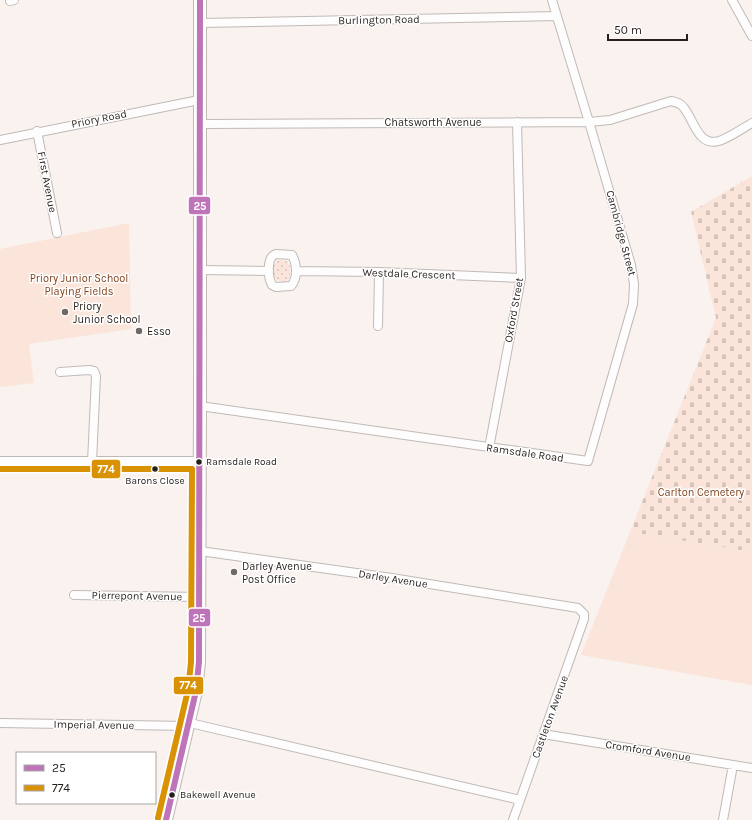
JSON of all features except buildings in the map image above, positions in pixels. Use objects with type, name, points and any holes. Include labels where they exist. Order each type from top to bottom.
[{"type":"street","points":[[166,820],[196,692],[199,662],[200,0]]},
{"type":"street","points":[[552,0],[589,122]]},
{"type":"street","points":[[732,0],[752,36]]},
{"type":"street","name":"Burlington Road","points":[[200,23],[557,16]]},
{"type":"street","name":"Priory Road","points":[[0,140],[37,131],[199,100]]},
{"type":"street","name":"Chatsworth Avenue","points":[[200,124],[589,122],[610,120],[671,101],[678,103],[684,108],[699,134],[705,140],[714,142],[721,141],[752,123]]},
{"type":"street","name":"Oxford Street","points":[[489,448],[521,278],[517,122]]},
{"type":"street","name":"Cambridge Street","points":[[588,461],[633,304],[634,284],[631,265],[589,122]]},
{"type":"street","name":"First Avenue","points":[[37,131],[57,233]]},
{"type":"street","points":[[272,255],[292,255],[295,260],[296,271],[295,281],[292,286],[272,286],[269,281],[269,259],[272,255]]},
{"type":"street","points":[[200,270],[269,271]]},
{"type":"street","name":"Westdale Crescent","points":[[296,271],[379,272],[521,278]]},
{"type":"street","points":[[378,326],[379,272]]},
{"type":"street","points":[[60,372],[89,370],[94,371],[96,376],[92,462]]},
{"type":"street","name":"Ramsdale Road","points":[[200,406],[588,461]]},
{"type":"street","points":[[0,461],[200,462]]},
{"type":"street","name":"Darley Avenue","points":[[200,551],[392,578],[578,608],[584,614]]},
{"type":"street","name":"Pierrepont Avenue","points":[[74,595],[200,597]]},
{"type":"street","name":"Castleton Avenue","points":[[513,820],[584,620],[584,614]]},
{"type":"street","name":"Imperial Avenue","points":[[0,724],[189,725]]},
{"type":"street","points":[[189,725],[520,800]]},
{"type":"street","name":"Cromford Avenue","points":[[543,734],[752,768]]},
{"type":"street","points":[[723,820],[733,765]]},
{"type":"green space","name":"Carlton Cemetery","points":[[752,176],[752,552],[630,532],[716,318],[691,212]]},
{"type":"green space","name":"Priory Junior School Playing Fields","points":[[129,223],[131,329],[29,344],[34,383],[0,387],[0,249]]},
{"type":"green space","points":[[279,260],[287,261],[290,266],[290,277],[285,282],[276,280],[273,276],[273,265]]},
{"type":"green space","points":[[630,532],[752,552],[752,685],[581,655]]},
{"type":"transit line","name":"25","points":[[166,820],[196,691],[199,662],[200,0]]},
{"type":"transit line","name":"774","points":[[0,469],[192,469],[191,662],[188,690],[158,818]]},
{"type":"place","name":"Priory Junior School","points":[[65,312]]},
{"type":"place","name":"Esso","points":[[139,331]]},
{"type":"place","name":"Ramsdale Road","points":[[199,462]]},
{"type":"place","name":"Barons Close","points":[[155,469]]},
{"type":"place","name":"Darley Avenue Post Office","points":[[234,572]]},
{"type":"place","name":"Bakewell Avenue","points":[[172,795]]}]
